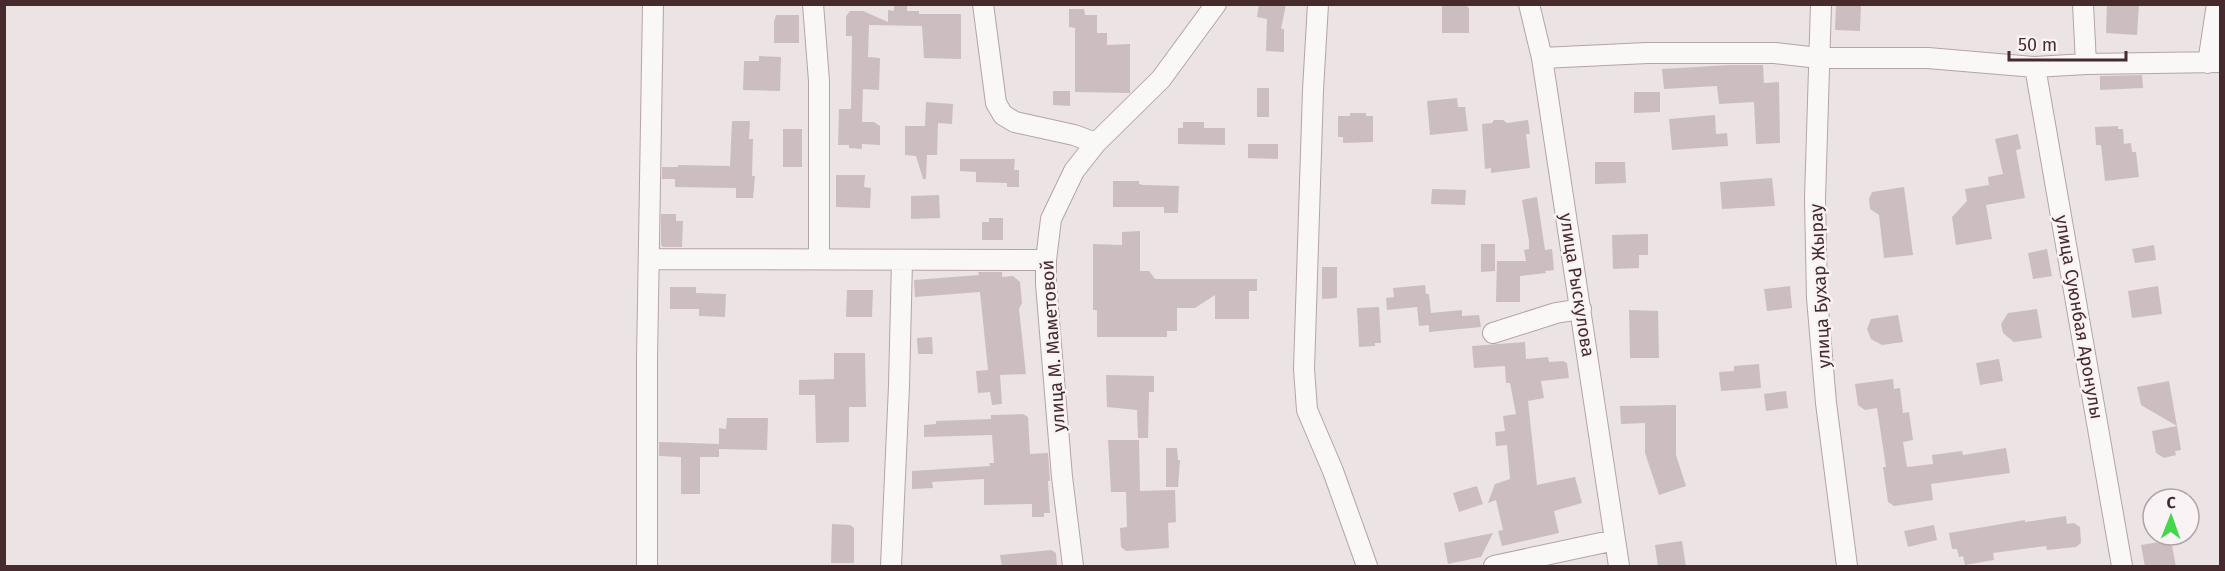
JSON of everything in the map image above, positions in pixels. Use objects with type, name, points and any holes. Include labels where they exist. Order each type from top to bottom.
[{"type":"street","points":[[647,567],[653,4]]},
{"type":"street","points":[[813,4],[819,81],[819,259]]},
{"type":"street","points":[[983,4],[996,103],[1003,115],[1015,122],[1096,142]]},
{"type":"street","name":"улица М. Маметовой","points":[[1072,567],[1061,466],[1046,260],[1051,219],[1074,171],[1096,142],[1161,79],[1216,4]]},
{"type":"street","points":[[1318,4],[1313,90],[1305,380],[1307,410],[1333,471],[1367,567]]},
{"type":"street","name":"улица Рыскулова","points":[[1529,4],[1542,58],[1619,567]]},
{"type":"street","name":"улица Бухар Жырау","points":[[1821,4],[1815,198],[1816,298],[1828,425],[1847,567]]},
{"type":"street","points":[[2083,4],[2086,64]]},
{"type":"street","points":[[1542,58],[1647,53],[1775,53],[1819,58],[1928,58],[2035,67],[2214,62],[2217,4]]},
{"type":"street","name":"улица Суюнбая Аронулы","points":[[2035,67],[2122,567]]},
{"type":"street","points":[[649,260],[1046,260]]},
{"type":"street","points":[[891,567],[902,260]]},
{"type":"street","points":[[1493,333],[1556,313],[1581,309]]},
{"type":"street","points":[[1494,567],[1615,540]]},
{"type":"building","points":[[894,4],[907,4],[907,11],[919,11],[919,14],[961,14],[961,59],[924,58],[922,26],[869,25],[868,57],[880,58],[879,90],[863,89],[862,122],[874,122],[880,126],[880,145],[862,144],[862,149],[849,148],[849,145],[838,145],[839,109],[851,109],[852,36],[846,36],[846,16],[850,11],[863,11],[888,22],[888,10],[894,11]]},
{"type":"building","points":[[1259,4],[1286,4],[1281,29],[1284,29],[1284,52],[1266,51],[1267,19],[1257,17]]},
{"type":"building","points":[[1464,4],[1469,8],[1469,33],[1442,33],[1442,5]]},
{"type":"building","points":[[1836,4],[1861,4],[1860,31],[1835,30]]},
{"type":"building","points":[[2107,4],[2139,4],[2137,35],[2106,33]]},
{"type":"building","points":[[1069,9],[1084,9],[1085,15],[1097,15],[1097,33],[1107,33],[1107,45],[1130,44],[1130,93],[1075,92],[1075,28],[1069,27]]},
{"type":"building","points":[[776,15],[799,15],[799,43],[774,43]]},
{"type":"building","points":[[759,56],[781,57],[780,91],[743,90],[744,61],[759,61]]},
{"type":"building","points":[[1763,65],[1764,83],[1779,82],[1780,143],[1756,144],[1754,102],[1719,104],[1717,86],[1664,89],[1662,69]]},
{"type":"building","points":[[2142,75],[2143,88],[2100,90],[2100,76]]},
{"type":"building","points":[[1257,88],[1269,88],[1269,117],[1257,117]]},
{"type":"building","points":[[1053,91],[1070,91],[1070,106],[1053,105]]},
{"type":"building","points":[[1634,92],[1660,92],[1660,112],[1634,113]]},
{"type":"building","points":[[1457,98],[1458,107],[1465,107],[1468,131],[1430,135],[1427,101]]},
{"type":"building","points":[[926,102],[953,104],[952,124],[938,123],[937,155],[927,155],[926,179],[923,179],[916,156],[905,155],[905,126],[925,126]]},
{"type":"building","points":[[1350,113],[1366,113],[1366,116],[1373,116],[1373,142],[1343,143],[1343,137],[1338,137],[1338,116],[1350,116]]},
{"type":"building","points":[[1715,115],[1716,134],[1727,133],[1728,146],[1672,150],[1669,119]]},
{"type":"building","points":[[1494,120],[1503,120],[1507,123],[1528,120],[1530,134],[1526,134],[1530,168],[1491,173],[1491,168],[1485,169],[1482,124],[1492,123]]},
{"type":"building","points":[[732,121],[750,121],[749,139],[753,139],[752,176],[755,176],[753,198],[736,198],[736,188],[675,187],[675,179],[662,179],[662,167],[730,166]]},
{"type":"building","points":[[1183,122],[1204,122],[1204,128],[1225,128],[1225,145],[1178,144],[1178,128],[1183,128]]},
{"type":"building","points":[[2118,126],[2118,129],[2123,129],[2124,144],[2131,143],[2132,152],[2136,152],[2139,177],[2105,181],[2101,145],[2096,145],[2095,127]]},
{"type":"building","points":[[783,129],[802,129],[802,167],[783,167]]},
{"type":"building","points":[[2018,134],[2021,149],[2016,150],[2025,198],[1986,205],[1992,239],[1956,245],[1952,217],[1967,201],[1965,189],[1989,185],[1988,177],[2003,174],[1995,139]]},
{"type":"building","points":[[1248,144],[1278,144],[1278,159],[1248,158]]},
{"type":"building","points":[[960,159],[1015,159],[1014,170],[1019,170],[1019,187],[1007,187],[1007,183],[976,182],[976,172],[960,171]]},
{"type":"building","points":[[1595,162],[1625,162],[1626,183],[1595,184]]},
{"type":"building","points":[[836,175],[865,175],[864,187],[871,188],[870,208],[836,207]]},
{"type":"building","points":[[1772,178],[1775,206],[1722,209],[1720,182]]},
{"type":"building","points":[[1113,181],[1139,181],[1139,184],[1143,185],[1179,186],[1178,213],[1164,213],[1164,207],[1113,207]]},
{"type":"building","points":[[1904,187],[1913,255],[1884,258],[1879,215],[1870,209],[1869,199],[1872,192]]},
{"type":"building","points":[[1432,189],[1466,190],[1465,205],[1431,204]]},
{"type":"building","points":[[939,195],[940,218],[911,219],[911,196]]},
{"type":"building","points":[[1537,197],[1545,250],[1552,249],[1554,270],[1520,276],[1520,302],[1496,302],[1497,261],[1526,261],[1524,250],[1529,249],[1529,241],[1522,200]]},
{"type":"building","points":[[661,214],[676,214],[676,221],[683,221],[682,247],[663,247],[661,245]]},
{"type":"building","points":[[989,218],[1003,218],[1003,240],[982,240],[982,222],[989,222]]},
{"type":"building","points":[[1140,231],[1140,271],[1149,271],[1155,279],[1257,279],[1257,291],[1249,291],[1249,319],[1215,319],[1215,295],[1195,308],[1177,308],[1177,331],[1167,331],[1167,337],[1097,337],[1097,310],[1093,310],[1093,244],[1122,245],[1122,232]]},
{"type":"building","points":[[1648,234],[1648,255],[1639,255],[1639,268],[1613,269],[1612,235]]},
{"type":"building","points":[[1481,244],[1495,244],[1495,271],[1481,272]]},
{"type":"building","points":[[2154,245],[2156,260],[2135,263],[2132,249]]},
{"type":"building","points":[[2047,249],[2052,276],[2033,279],[2028,253]]},
{"type":"building","points":[[1322,267],[1337,267],[1337,298],[1322,299]]},
{"type":"building","points":[[978,272],[1002,272],[1002,277],[1013,276],[1020,282],[1022,303],[1019,309],[1026,374],[1000,375],[1002,404],[992,405],[990,392],[978,393],[976,371],[988,370],[980,292],[915,297],[914,280],[979,275]]},
{"type":"building","points":[[1425,285],[1426,294],[1429,294],[1431,313],[1462,310],[1462,316],[1479,315],[1481,327],[1429,332],[1429,325],[1419,326],[1417,307],[1387,310],[1386,298],[1394,297],[1393,288]]},
{"type":"building","points":[[1790,286],[1792,308],[1767,311],[1764,289]]},
{"type":"building","points":[[2158,286],[2162,314],[2132,318],[2128,291]]},
{"type":"building","points":[[670,287],[696,287],[696,293],[726,294],[725,317],[699,316],[699,309],[670,309]]},
{"type":"building","points":[[847,290],[873,290],[872,317],[846,317]]},
{"type":"building","points":[[1379,307],[1381,343],[1375,343],[1375,346],[1359,347],[1357,308]]},
{"type":"building","points":[[2037,309],[2042,338],[2014,342],[2003,333],[2001,324],[2008,313]]},
{"type":"building","points":[[1629,310],[1658,311],[1659,358],[1630,358]]},
{"type":"building","points":[[1898,315],[1903,342],[1882,345],[1871,339],[1867,329],[1871,319]]},
{"type":"building","points":[[932,337],[933,354],[918,354],[917,338]]},
{"type":"building","points":[[1525,342],[1526,359],[1548,357],[1549,362],[1563,361],[1567,363],[1569,378],[1541,381],[1544,398],[1528,401],[1537,485],[1575,477],[1582,503],[1554,511],[1559,533],[1502,546],[1498,531],[1503,530],[1496,500],[1488,503],[1495,484],[1510,479],[1507,445],[1496,446],[1495,432],[1505,431],[1503,416],[1516,414],[1510,383],[1506,383],[1505,366],[1474,368],[1472,346]]},
{"type":"building","points":[[834,353],[865,353],[866,407],[849,407],[849,442],[816,443],[815,395],[799,395],[799,380],[834,379]]},
{"type":"building","points":[[1999,359],[2003,381],[1980,385],[1976,363]]},
{"type":"building","points":[[1759,364],[1761,388],[1721,391],[1719,372],[1734,371],[1734,366]]},
{"type":"building","points":[[1106,375],[1154,376],[1154,392],[1149,392],[1148,438],[1138,438],[1137,410],[1107,407]]},
{"type":"building","points":[[1893,379],[1894,389],[1900,388],[1903,413],[1909,412],[1913,440],[1903,442],[1907,467],[1933,464],[1932,455],[1962,451],[1963,455],[2006,448],[2010,473],[1931,484],[1933,500],[1894,506],[1888,502],[1883,467],[1886,467],[1877,408],[1865,410],[1858,405],[1855,384]]},
{"type":"building","points":[[2169,381],[2177,426],[2141,405],[2137,387]]},
{"type":"building","points":[[1786,391],[1788,408],[1766,411],[1764,394]]},
{"type":"building","points":[[1676,405],[1676,455],[1686,486],[1659,495],[1645,453],[1645,423],[1621,424],[1620,406]]},
{"type":"building","points":[[1023,414],[1028,417],[1030,454],[1048,453],[1050,513],[1044,513],[1044,517],[1032,517],[1032,504],[984,505],[984,479],[932,482],[933,488],[912,489],[912,471],[990,466],[989,463],[994,463],[992,435],[924,437],[924,425],[936,424],[936,421],[991,419],[991,415]]},
{"type":"building","points":[[727,418],[768,418],[767,450],[719,449],[719,457],[700,457],[700,494],[681,494],[681,457],[659,456],[659,442],[719,444],[719,428],[726,429]]},
{"type":"building","points":[[2177,426],[2181,450],[2175,451],[2176,455],[2164,458],[2156,453],[2152,431]]},
{"type":"building","points":[[1108,440],[1139,440],[1140,491],[1175,490],[1176,522],[1168,523],[1169,548],[1126,551],[1121,547],[1120,528],[1127,527],[1126,492],[1111,492]]},
{"type":"building","points":[[1166,448],[1177,448],[1178,460],[1180,460],[1178,487],[1166,487]]},
{"type":"building","points":[[1477,486],[1483,504],[1459,512],[1453,493]]},
{"type":"building","points":[[2066,516],[2067,524],[2074,523],[2080,527],[2081,543],[2076,547],[2047,550],[2046,546],[1993,553],[1994,560],[1965,565],[1963,556],[1959,557],[1957,549],[1952,549],[1949,533],[2025,520],[2025,522]]},
{"type":"building","points":[[832,524],[850,525],[854,528],[854,563],[831,563]]},
{"type":"building","points":[[1934,525],[1937,540],[1908,547],[1904,531]]},
{"type":"building","points":[[1493,533],[1481,557],[1448,564],[1444,543]]},
{"type":"building","points":[[1682,541],[1686,567],[1658,567],[1655,545]]},
{"type":"building","points":[[2141,547],[2172,547],[2176,567],[2145,567]]},
{"type":"building","points":[[1051,550],[1056,553],[1057,567],[1002,567],[1000,555]]}]
